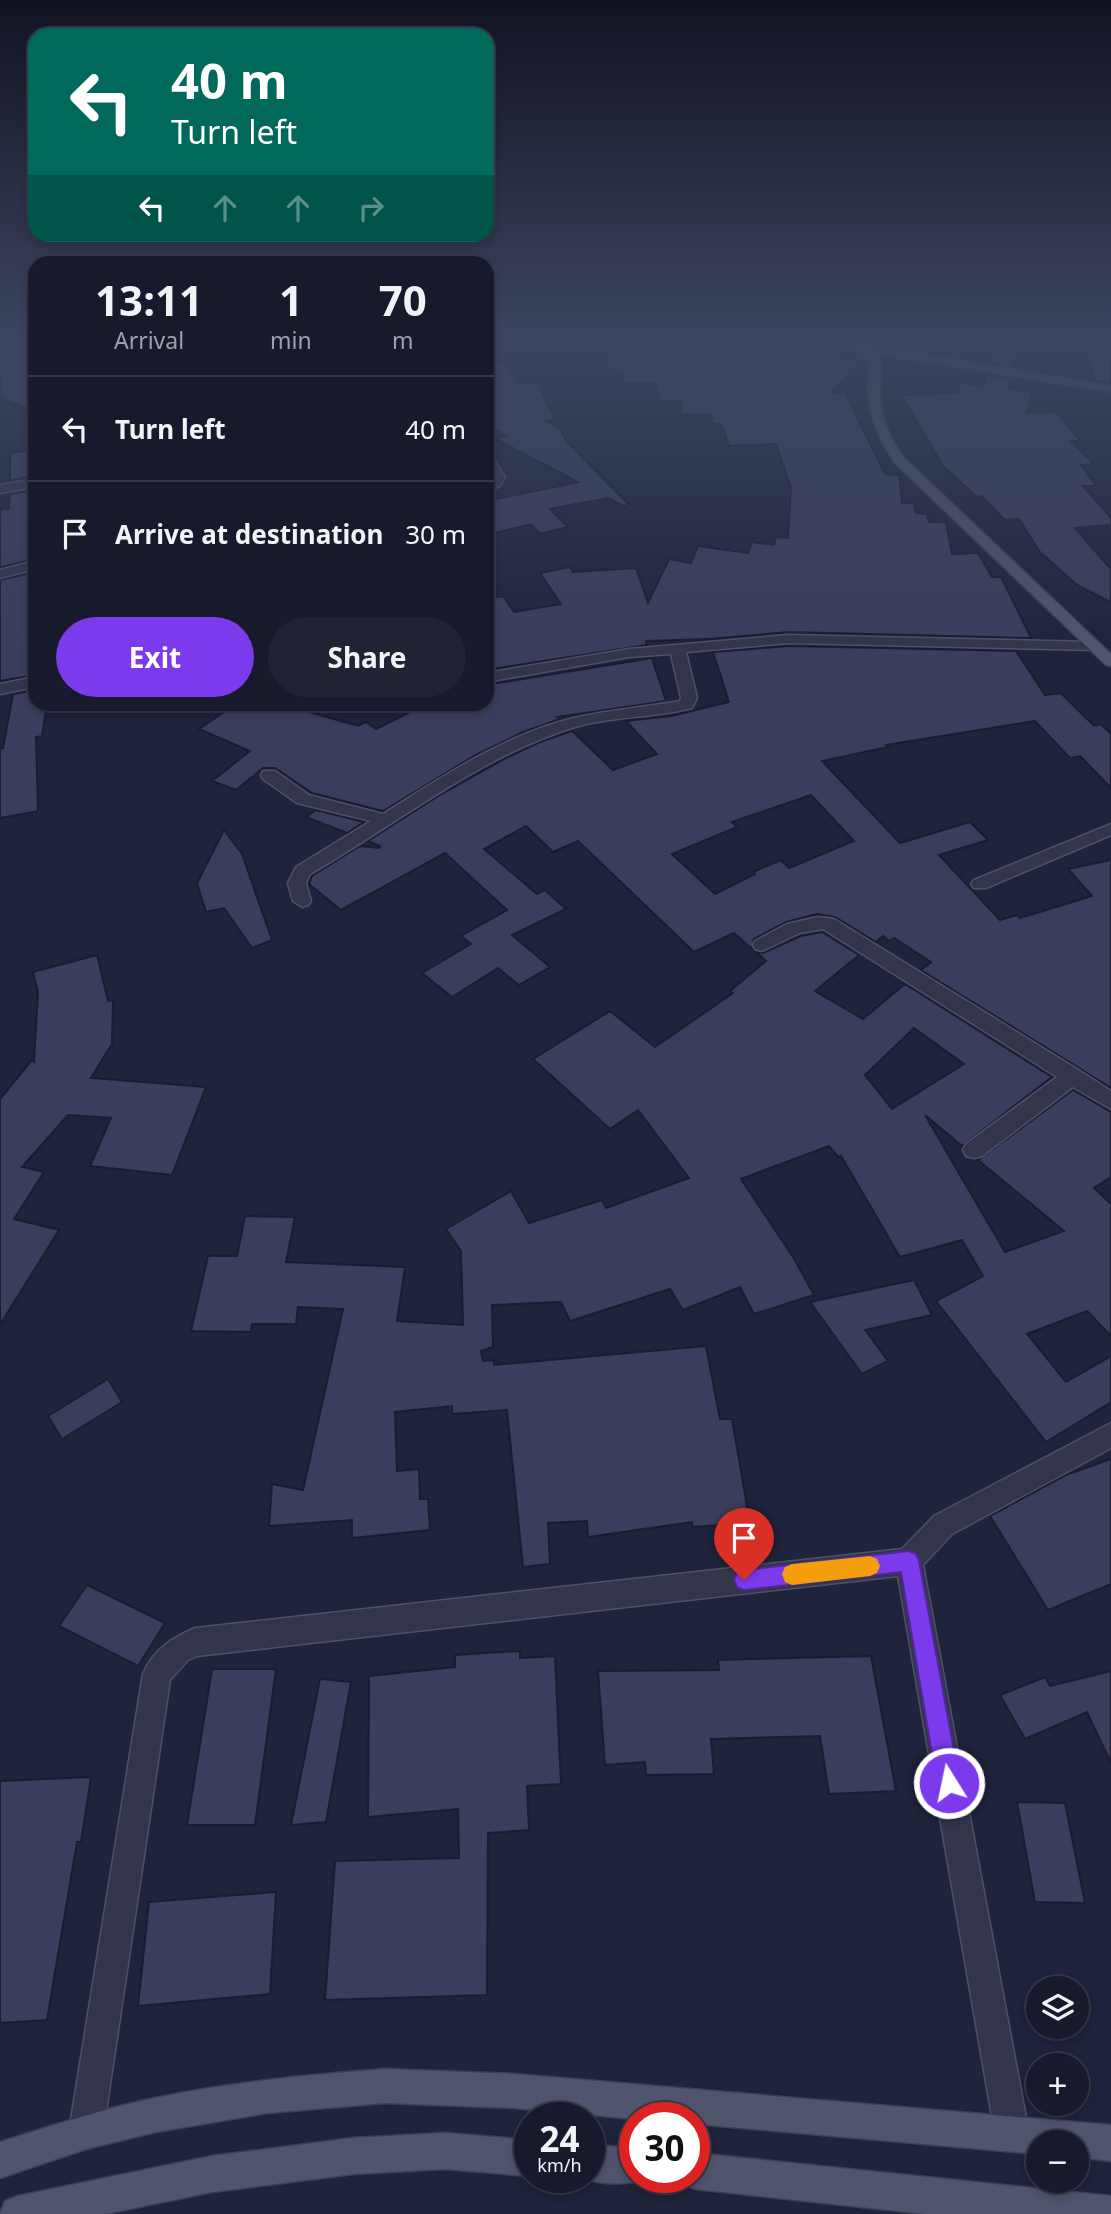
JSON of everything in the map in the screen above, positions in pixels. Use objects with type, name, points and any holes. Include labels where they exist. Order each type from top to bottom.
[{"type":"main road","points":[[887,442],[899,460],[1111,662]]},
{"type":"main road","points":[[901,442],[920,467],[978,524],[1111,647]]},
{"type":"main road","points":[[0,2160],[86,2132],[156,2115],[267,2096],[385,2086],[514,2091],[1111,2143]]},
{"type":"main road","points":[[18,2214],[212,2174],[353,2156],[444,2151],[514,2157]]},
{"type":"main road","points":[[710,2172],[781,2178],[1011,2208],[1111,2214]]},
{"type":"street","points":[[494,469],[499,477],[494,484]]},
{"type":"street","points":[[0,489],[28,484]]},
{"type":"street","points":[[0,574],[28,567]]},
{"type":"street","points":[[494,677],[629,653],[789,639],[1094,646]]},
{"type":"street","points":[[302,901],[297,883],[302,871],[460,772],[546,732],[576,722],[686,705],[689,698],[677,649]]},
{"type":"street","points":[[0,689],[28,683]]},
{"type":"street","points":[[270,775],[303,799],[386,820]]},
{"type":"street","points":[[980,884],[1111,829]]},
{"type":"street","points":[[762,944],[793,927],[809,922],[827,923],[1111,1101]]},
{"type":"street","points":[[974,1150],[1073,1076]]},
{"type":"street","points":[[86,2132],[157,1674],[178,1650],[195,1642],[909,1561],[943,1525],[1111,1435]]},
{"type":"street","points":[[909,1561],[1012,2134]]},
{"type":"building","points":[[502,442],[567,442],[628,504],[626,507],[608,498],[550,509],[568,527],[540,534],[531,524],[494,532],[494,499],[578,482]]},
{"type":"building","points":[[728,442],[869,442],[885,474],[899,475],[902,503],[914,503],[916,513],[927,514],[929,522],[946,522],[952,554],[978,553],[992,577],[1001,577],[1031,638],[789,632],[646,641],[647,645],[494,669],[494,598],[503,596],[514,612],[561,604],[540,573],[570,567],[573,572],[636,568],[648,603],[669,559],[691,563],[698,546],[748,553],[752,542],[774,545],[776,537],[788,538],[791,488],[776,444],[729,446]]},
{"type":"building","points":[[929,442],[1072,442],[1094,464],[1081,465],[1096,486],[1083,486],[1111,518],[1111,525],[1075,528],[1111,569],[1111,602],[1077,585],[1040,552],[1019,519],[1005,520],[982,496],[977,497],[943,466]]},
{"type":"building","points":[[28,451],[28,477],[10,481],[10,453]]},
{"type":"building","points":[[28,491],[28,561],[0,567],[0,509],[9,509],[10,494]]},
{"type":"building","points":[[28,574],[28,676],[0,681],[0,580]]},
{"type":"building","points":[[789,646],[1016,651],[1045,695],[1061,693],[1094,726],[1101,724],[1111,734],[1111,788],[1080,756],[1070,758],[1035,721],[886,745],[888,747],[822,761],[900,843],[970,822],[988,840],[939,855],[1000,920],[1017,915],[1020,918],[1092,896],[1068,869],[1111,860],[1111,1088],[921,970],[931,962],[894,938],[889,941],[883,936],[876,942],[835,917],[817,914],[786,922],[754,939],[752,949],[734,933],[694,952],[578,841],[553,852],[526,826],[484,849],[537,894],[545,890],[566,909],[512,935],[550,967],[519,985],[498,968],[452,997],[422,973],[471,944],[461,936],[507,910],[445,853],[341,910],[309,884],[312,876],[360,846],[379,848],[380,846],[368,841],[440,795],[540,742],[572,731],[613,770],[657,754],[626,721],[671,716],[729,702],[713,652]],"holes":[[[811,795],[854,841],[789,868],[781,860],[753,872],[755,874],[715,894],[672,854],[737,827],[732,822]]]},
{"type":"building","points":[[652,658],[666,701],[557,717],[560,719],[523,732],[474,756],[383,811],[312,793],[275,768],[263,768],[236,790],[212,781],[250,751],[199,729],[226,711],[306,711],[358,726],[366,722],[376,729],[412,711],[494,711],[494,684]]},
{"type":"building","points":[[28,691],[28,711],[46,711],[42,736],[36,737],[38,811],[0,818],[0,749],[3,748],[13,694]]},
{"type":"building","points":[[316,810],[364,822],[347,833],[306,817]]},
{"type":"building","points":[[224,830],[242,854],[272,940],[252,948],[224,908],[206,912],[197,883]]},
{"type":"building","points":[[822,932],[859,955],[815,991],[863,1019],[905,984],[1052,1077],[962,1146],[925,1115],[1005,1252],[1064,1231],[978,1160],[1073,1090],[1111,1112],[1111,1177],[1094,1188],[1111,1204],[1111,1336],[1087,1311],[1027,1334],[1066,1382],[1111,1356],[1111,1402],[1046,1442],[936,1301],[983,1276],[962,1240],[900,1257],[841,1156],[838,1157],[829,1146],[741,1179],[793,1257],[814,1295],[754,1314],[740,1287],[683,1310],[670,1289],[570,1321],[561,1302],[492,1305],[493,1347],[481,1351],[483,1361],[494,1360],[494,1365],[706,1346],[720,1419],[732,1419],[750,1523],[693,1527],[692,1522],[588,1537],[587,1521],[548,1523],[550,1564],[523,1567],[507,1410],[452,1414],[452,1406],[395,1412],[397,1471],[419,1469],[420,1499],[428,1499],[430,1530],[352,1538],[352,1520],[269,1526],[272,1484],[303,1490],[343,1309],[298,1307],[296,1324],[252,1324],[251,1332],[191,1331],[208,1256],[237,1256],[245,1216],[295,1217],[286,1262],[405,1267],[397,1321],[463,1325],[461,1251],[446,1229],[511,1191],[529,1223],[602,1200],[606,1208],[689,1178],[638,1110],[610,1129],[533,1059],[610,1011],[655,1047],[733,993],[730,991],[766,961],[756,952],[763,953],[801,936]],"holes":[[[914,1028],[964,1064],[892,1109],[865,1075]]]},
{"type":"building","points":[[97,955],[108,1001],[113,1000],[112,1044],[91,1078],[206,1087],[172,1175],[90,1166],[111,1118],[68,1115],[22,1167],[44,1172],[14,1219],[59,1230],[0,1325],[0,1099],[32,1060],[34,1062],[38,992],[33,972]]},
{"type":"building","points":[[914,1280],[932,1315],[865,1330],[888,1361],[862,1374],[810,1302]]},
{"type":"building","points":[[108,1379],[122,1402],[62,1439],[48,1416]]},
{"type":"building","points":[[1111,1459],[1111,1584],[1048,1610],[990,1516],[1066,1475]]},
{"type":"building","points":[[87,1585],[165,1623],[138,1666],[59,1626]]},
{"type":"building","points":[[520,1651],[520,1658],[555,1656],[561,1784],[527,1786],[529,1830],[488,1833],[487,1995],[325,2000],[335,1861],[459,1858],[458,1809],[368,1817],[369,1676],[455,1667],[455,1655]]},
{"type":"building","points":[[871,1656],[896,1791],[829,1794],[820,1736],[711,1739],[714,1774],[646,1775],[645,1762],[605,1765],[598,1671],[719,1670],[718,1660]]},
{"type":"building","points":[[212,1669],[276,1669],[255,1825],[187,1825]]},
{"type":"building","points":[[1111,1671],[1111,1763],[1087,1712],[1025,1739],[1000,1695],[1045,1677],[1050,1686]]},
{"type":"building","points":[[320,1679],[351,1682],[326,1822],[291,1825]]},
{"type":"building","points":[[91,1777],[81,1842],[77,1842],[47,2020],[0,2023],[0,1781]]},
{"type":"building","points":[[1017,1802],[1065,1803],[1085,1903],[1035,1902]]},
{"type":"building","points":[[276,1892],[270,1994],[138,2006],[149,1902]]},
{"type":"slow traffic","points":[[792,1574],[870,1566]]},
{"type":"route","points":[[744,1580],[909,1561],[949,1783]]}]
